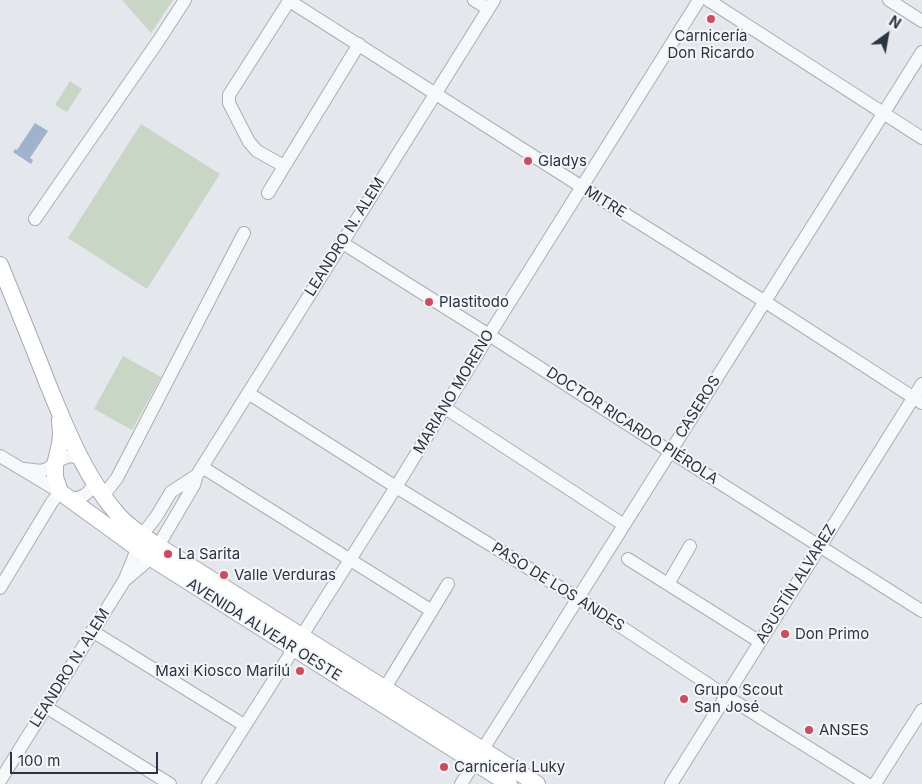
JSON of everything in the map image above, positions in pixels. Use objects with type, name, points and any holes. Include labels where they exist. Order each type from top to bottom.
[{"type":"main road","name":"AVENIDA ALVEAR OESTE","points":[[0,265],[59,410],[81,458],[99,489],[139,542]]},
{"type":"main road","points":[[59,410],[61,435],[55,465],[55,477],[64,496]]},
{"type":"main road","name":"AVENIDA ALVEAR OESTE","points":[[64,496],[479,756],[537,784]]},
{"type":"main road","name":"AVENIDA ALVEAR OESTE","points":[[297,642],[385,688],[479,756],[509,784]]},
{"type":"street","points":[[35,219],[185,0]]},
{"type":"street","points":[[284,166],[257,151],[249,142],[229,103],[229,95],[289,0]]},
{"type":"street","name":"MITRE","points":[[289,0],[764,301],[918,401]]},
{"type":"street","points":[[474,0],[491,4]]},
{"type":"street","name":"MARIANO MORENO","points":[[208,784],[396,487],[699,0]]},
{"type":"street","points":[[708,0],[922,138]]},
{"type":"street","points":[[889,0],[922,21]]},
{"type":"street","name":"LEANDRO N. ALEM","points":[[124,580],[155,552],[194,485],[200,471],[491,4]]},
{"type":"street","points":[[268,193],[358,44]]},
{"type":"street","name":"CASEROS","points":[[461,784],[922,52]]},
{"type":"street","points":[[0,456],[64,496],[78,499],[91,490],[99,489],[117,478],[244,233]]},
{"type":"street","name":"DOCTOR RICARDO PIÉROLA","points":[[341,242],[922,611]]},
{"type":"street","name":"AGUSTÍN ALVAREZ","points":[[671,784],[820,546],[918,401],[922,384]]},
{"type":"street","name":"PASO DE LOS ANDES","points":[[248,393],[578,599],[726,696],[867,784]]},
{"type":"street","points":[[445,408],[624,525]]},
{"type":"street","points":[[18,467],[41,471],[55,465],[62,458],[70,456],[81,458]]},
{"type":"street","points":[[200,471],[350,559],[432,611]]},
{"type":"street","name":"LEANDRO N. ALEM","points":[[0,783],[124,580],[139,542],[171,492],[200,471]]},
{"type":"street","points":[[0,588],[52,502],[64,496]]},
{"type":"street","points":[[668,584],[690,546]]},
{"type":"street","points":[[628,559],[760,642]]},
{"type":"street","points":[[385,688],[448,584]]},
{"type":"street","points":[[92,631],[244,725]]},
{"type":"street","points":[[46,707],[170,784]]},
{"type":"street","points":[[875,784],[922,710]]},
{"type":"green space","points":[[122,0],[173,0],[151,33]]},
{"type":"green space","points":[[70,81],[82,89],[67,112],[55,105]]},
{"type":"green space","points":[[141,124],[220,174],[147,289],[68,238]]},
{"type":"green space","points":[[123,356],[161,377],[132,430],[94,409]]},
{"type":"water","points":[[35,123],[48,131],[30,158],[33,160],[31,164],[13,152],[15,149],[17,150]]},
{"type":"place","name":"Carnicería Don Ricardo","points":[[711,19]]},
{"type":"place","name":"Gladys","points":[[528,161]]},
{"type":"place","name":"Plastitodo","points":[[429,302]]},
{"type":"place","name":"La Sarita","points":[[168,554]]},
{"type":"place","name":"Valle Verduras","points":[[224,575]]},
{"type":"place","name":"Don Primo","points":[[785,634]]},
{"type":"place","name":"Maxi Kiosco Marilú","points":[[300,671]]},
{"type":"place","name":"Grupo Scout San José","points":[[684,699]]},
{"type":"place","name":"ANSES","points":[[809,730]]},
{"type":"place","name":"Carnicería Luky","points":[[444,767]]}]
